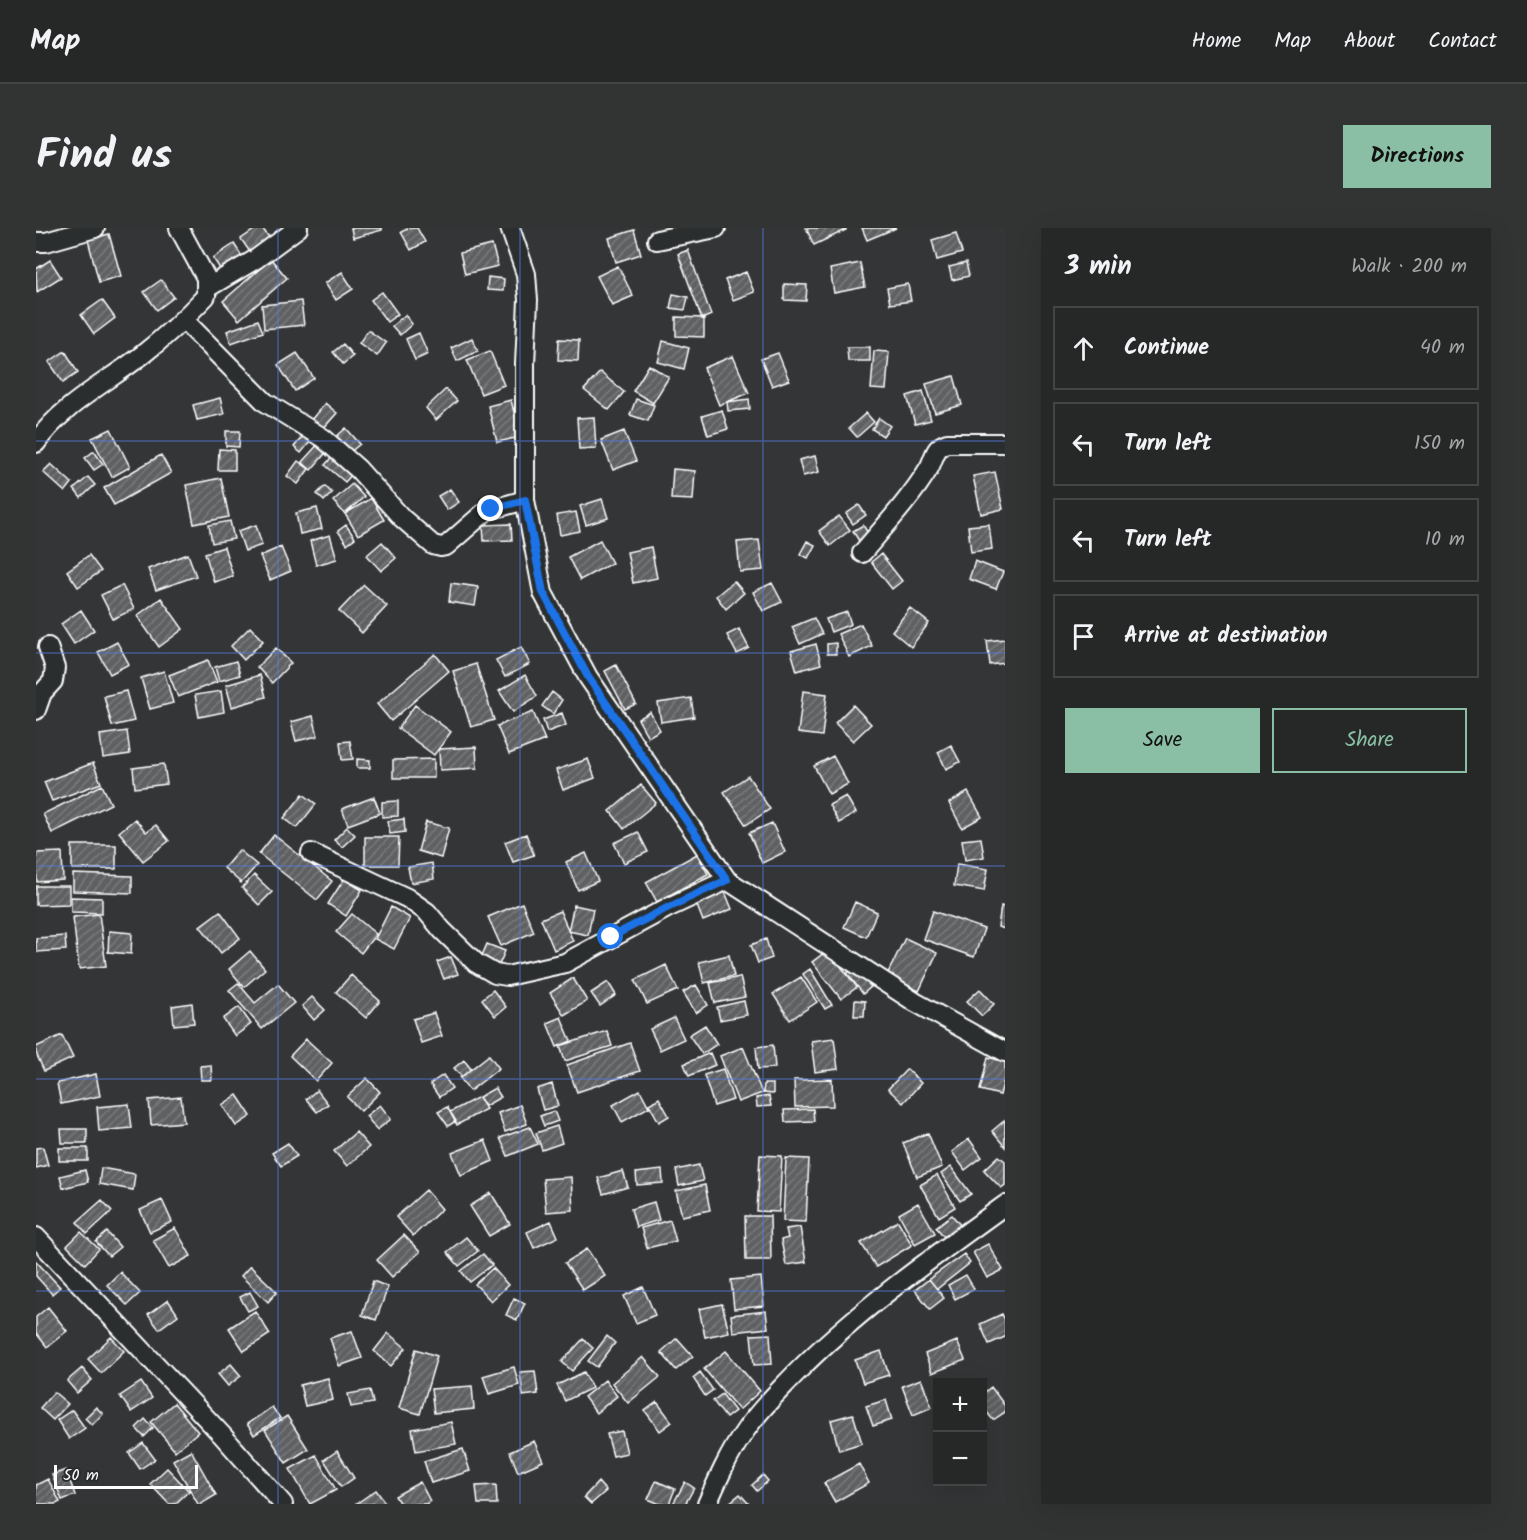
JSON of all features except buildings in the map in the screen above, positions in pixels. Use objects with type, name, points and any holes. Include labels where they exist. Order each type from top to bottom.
[{"type":"street","points":[[36,242],[46,242],[95,228]]},
{"type":"street","points":[[36,443],[63,413],[141,356],[206,296],[206,278],[178,228]]},
{"type":"street","points":[[207,288],[256,259],[298,228]]},
{"type":"street","points":[[510,228],[526,274],[528,300],[525,364],[525,500],[543,592],[588,677],[727,880],[915,1002],[1005,1052]]},
{"type":"street","points":[[657,240],[716,228]]},
{"type":"street","points":[[183,319],[265,402],[323,438],[346,458],[402,518],[433,545],[446,546],[491,509],[525,500]]},
{"type":"street","points":[[862,553],[928,470],[939,446],[947,442],[1005,443]]},
{"type":"street","points":[[36,710],[42,693],[53,681],[55,668],[48,646]]},
{"type":"street","points":[[311,853],[407,898],[427,912],[476,963],[495,974],[507,976],[565,963],[667,908],[727,880]]},
{"type":"street","points":[[707,1504],[726,1461],[745,1430],[767,1403],[822,1346],[876,1301],[1005,1205]]},
{"type":"street","points":[[36,1237],[222,1435],[283,1504]]},
{"type":"route","points":[[491,509],[525,500],[543,592],[588,677],[727,880],[611,937]]}]
